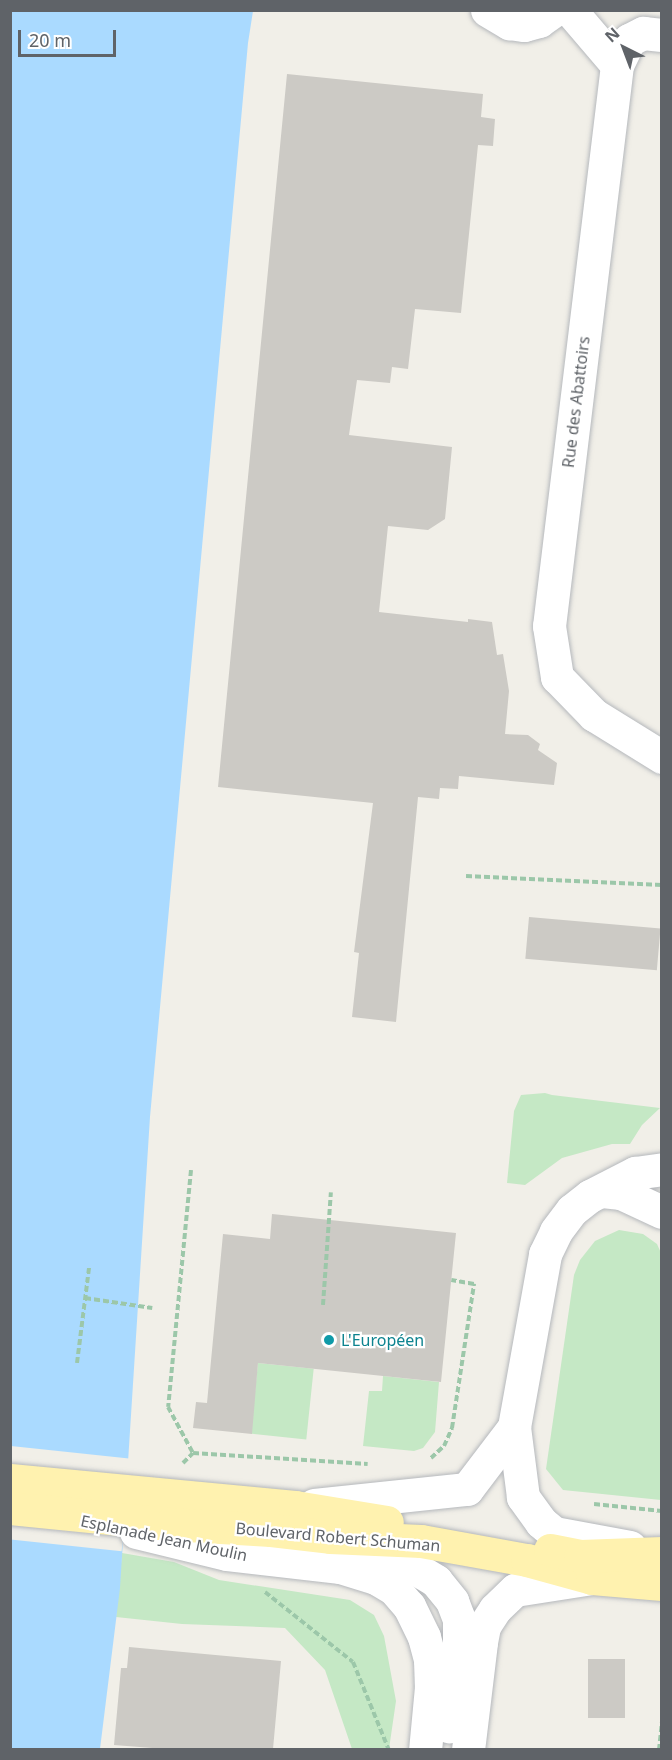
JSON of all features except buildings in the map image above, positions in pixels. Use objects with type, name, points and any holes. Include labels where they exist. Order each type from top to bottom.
[{"type":"main road","name":"Boulevard Robert Schuman","points":[[10,1480],[170,1519],[295,1508],[661,1569]]},
{"type":"main road","name":"Boulevard Robert Schuman","points":[[10,1508],[170,1519],[330,1537],[421,1541],[527,1560],[592,1578],[661,1569]]},
{"type":"street","points":[[487,10],[509,23],[524,25],[539,21],[555,10]]},
{"type":"street","points":[[570,10],[616,65],[629,39],[643,33],[662,35]]},
{"type":"street","name":"Rue des Abattoirs","points":[[616,65],[549,626],[557,678],[594,716],[662,757]]},
{"type":"street","points":[[661,1569],[554,1533],[541,1522],[523,1497],[514,1427],[545,1254],[556,1231],[572,1210],[590,1196],[635,1173],[662,1169]]},
{"type":"street","points":[[602,1191],[647,1190],[662,1195]]},
{"type":"street","points":[[602,1191],[621,1193],[662,1212]]},
{"type":"street","points":[[295,1508],[467,1489],[514,1427]]},
{"type":"street","name":"Esplanade Jean Moulin","points":[[170,1519],[227,1554],[340,1567],[376,1578],[394,1589],[409,1606],[424,1636],[430,1660],[431,1687],[425,1749]]},
{"type":"street","points":[[330,1537],[413,1567],[436,1581],[453,1601],[459,1619],[459,1644],[446,1749]]},
{"type":"street","points":[[468,1749],[484,1626],[495,1609],[515,1590],[592,1578]]},
{"type":"path","points":[[466,876],[662,885]]},
{"type":"path","points":[[190,1170],[168,1407],[193,1453],[370,1464]]},
{"type":"path","points":[[323,1305],[331,1192]]},
{"type":"path","points":[[76,1363],[89,1268]]},
{"type":"path","points":[[428,1460],[444,1446],[452,1428],[474,1284],[451,1280]]},
{"type":"path","points":[[85,1298],[152,1308]]},
{"type":"path","points":[[590,1503],[662,1511]]},
{"type":"path","points":[[261,1587],[267,1595],[353,1662],[389,1749]]},
{"type":"path","points":[[659,1749],[662,1719]]},
{"type":"green space","points":[[545,1093],[660,1108],[642,1125],[630,1144],[612,1144],[562,1158],[525,1185],[507,1183],[514,1111],[521,1095]]},
{"type":"green space","points":[[619,1230],[643,1234],[657,1244],[661,1253],[661,1500],[563,1490],[546,1469],[574,1275],[580,1260],[595,1241]]},
{"type":"green space","points":[[258,1363],[314,1369],[306,1439],[251,1434]]},
{"type":"green space","points":[[383,1376],[439,1382],[435,1432],[423,1448],[414,1451],[363,1446],[369,1391],[382,1391]]},
{"type":"green space","points":[[122,1553],[174,1562],[219,1580],[350,1600],[374,1615],[384,1636],[396,1701],[389,1749],[352,1749],[325,1670],[285,1628],[182,1624],[116,1617]]},
{"type":"water","points":[[11,11],[253,11],[248,43],[150,1117],[120,1588],[100,1749],[11,1750]]},
{"type":"pier","points":[[11,1446],[131,1459],[122,1551],[10,1539]]},
{"type":"place","name":"L'Européen","points":[[329,1340]]}]
